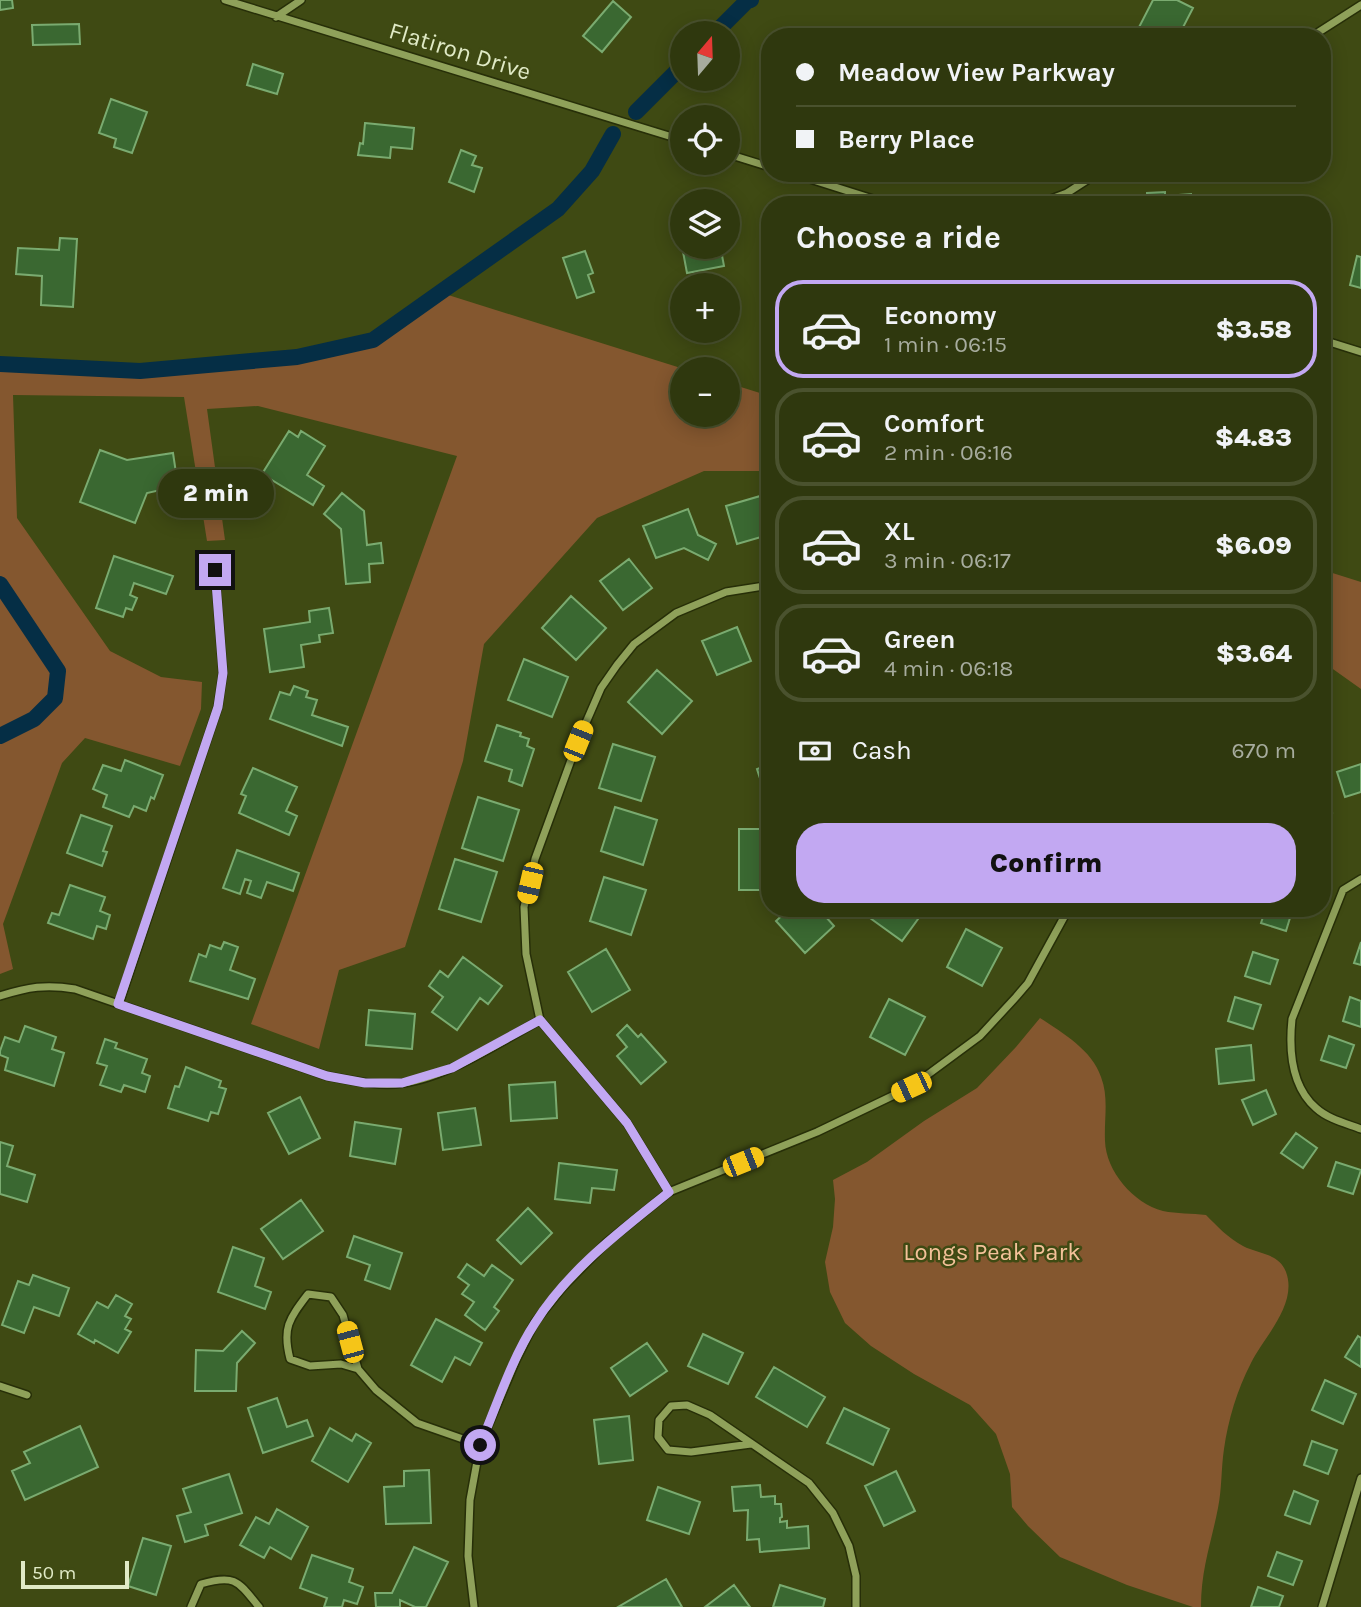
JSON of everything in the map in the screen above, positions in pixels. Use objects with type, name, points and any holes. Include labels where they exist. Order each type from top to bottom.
[{"type":"street","name":"Flatiron Drive","points":[[225,0],[670,136]]},
{"type":"street","points":[[276,17],[301,0]]},
{"type":"street","points":[[1325,28],[1361,5]]},
{"type":"street","points":[[740,158],[761,164]]},
{"type":"street","points":[[819,182],[864,196]]},
{"type":"street","points":[[1059,196],[1084,182]]},
{"type":"street","points":[[1331,343],[1361,352]]},
{"type":"street","points":[[118,1004],[218,707],[223,673],[215,570]]},
{"type":"street","points":[[669,1192],[627,1123],[540,1020],[526,954],[524,907],[535,859],[578,741],[601,688],[634,644],[676,613],[726,592],[761,586]]},
{"type":"street","points":[[1361,879],[1343,890],[1292,1019],[1290,1040],[1294,1067],[1302,1090],[1313,1104],[1334,1119],[1361,1129]]},
{"type":"street","points":[[474,1607],[468,1545],[470,1500],[480,1445],[535,1322],[563,1287],[606,1243],[669,1192],[817,1132],[911,1087],[979,1036],[1016,997],[1028,983],[1065,917]]},
{"type":"street","points":[[0,996],[49,985],[75,989],[327,1076],[365,1083],[402,1083],[452,1068],[540,1020]]},
{"type":"street","points":[[358,1369],[341,1364],[310,1366],[290,1359],[285,1338],[292,1314],[308,1294],[331,1297],[343,1315],[358,1369],[376,1390],[417,1423],[480,1445]]},
{"type":"street","points":[[0,1386],[27,1395]]},
{"type":"street","points":[[751,1444],[691,1452],[668,1450],[658,1437],[659,1420],[671,1406],[687,1405],[710,1415],[809,1483],[833,1513],[849,1546],[856,1576],[856,1607]]},
{"type":"street","points":[[1322,1607],[1361,1478]]},
{"type":"street","points":[[191,1607],[201,1584],[222,1578],[241,1585],[259,1607]]},
{"type":"green space","points":[[445,294],[670,365],[670,427],[740,427],[740,387],[761,393],[761,471],[704,471],[597,518],[484,644],[463,761],[405,947],[339,970],[319,1049],[251,1024],[457,456],[258,406],[207,409],[225,540],[207,541],[184,397],[13,395],[17,518],[110,651],[161,677],[202,682],[201,709],[180,766],[85,738],[62,763],[3,924],[13,969],[0,974],[0,367],[191,369],[259,364],[363,345],[386,336]]},
{"type":"green space","points":[[1331,573],[1361,582],[1361,689],[1331,668]]},
{"type":"green space","name":"Longs Peak Park","points":[[1040,1018],[1076,1043],[1097,1067],[1105,1093],[1107,1152],[1110,1163],[1123,1184],[1141,1201],[1152,1207],[1174,1213],[1206,1215],[1238,1243],[1278,1261],[1286,1272],[1288,1284],[1284,1308],[1251,1363],[1231,1416],[1224,1449],[1219,1501],[1201,1593],[1201,1607],[1193,1607],[1127,1585],[1060,1557],[1012,1507],[1010,1474],[996,1434],[970,1405],[871,1346],[845,1323],[830,1292],[825,1262],[833,1227],[833,1180],[867,1162],[924,1121],[977,1088]]},
{"type":"building","points":[[0,0],[12,0],[13,8],[0,10]]},
{"type":"building","points":[[1153,0],[1177,0],[1193,8],[1183,28],[1139,28]]},
{"type":"building","points":[[613,1],[631,17],[602,52],[583,36]]},
{"type":"building","points":[[79,24],[80,44],[33,45],[32,25]]},
{"type":"building","points":[[253,64],[283,74],[277,94],[247,85]]},
{"type":"building","points":[[111,99],[147,112],[132,153],[114,147],[116,139],[99,133]]},
{"type":"building","points":[[365,123],[414,128],[412,149],[391,147],[390,158],[358,155],[360,143],[363,144]]},
{"type":"building","points":[[461,150],[476,156],[472,165],[482,168],[474,192],[449,182]]},
{"type":"building","points":[[1165,192],[1165,196],[1147,196],[1147,193]]},
{"type":"building","points":[[60,238],[77,239],[73,307],[41,305],[42,276],[16,274],[18,248],[59,250]]},
{"type":"building","points":[[585,251],[593,273],[588,275],[594,292],[577,298],[563,258]]},
{"type":"building","points":[[1357,256],[1361,257],[1361,288],[1350,285]]},
{"type":"building","points":[[684,259],[723,259],[724,266],[687,273]]},
{"type":"building","points":[[289,431],[298,437],[301,431],[325,446],[307,475],[324,486],[313,505],[262,474]]},
{"type":"building","points":[[100,450],[127,460],[173,453],[178,486],[147,493],[135,523],[80,502]]},
{"type":"building","points":[[342,493],[364,511],[367,545],[381,543],[383,563],[369,564],[370,582],[346,584],[341,529],[324,514]]},
{"type":"building","points":[[761,496],[761,537],[737,544],[726,506]]},
{"type":"building","points":[[688,509],[698,535],[716,544],[708,560],[684,548],[656,558],[643,526]]},
{"type":"building","points":[[114,556],[173,576],[166,594],[134,583],[130,595],[137,598],[132,610],[126,608],[123,617],[96,608]]},
{"type":"building","points":[[629,559],[652,588],[623,610],[600,581]]},
{"type":"building","points":[[571,596],[606,628],[576,660],[542,628]]},
{"type":"building","points":[[329,608],[333,633],[319,635],[320,642],[301,645],[304,667],[270,672],[264,629],[310,622],[309,611]]},
{"type":"building","points":[[737,627],[751,661],[717,675],[702,641]]},
{"type":"building","points":[[524,659],[568,677],[552,717],[508,700]]},
{"type":"building","points":[[657,670],[692,701],[662,734],[628,702]]},
{"type":"building","points":[[294,686],[308,691],[306,697],[317,700],[312,715],[348,727],[342,746],[270,719],[280,692],[290,695]]},
{"type":"building","points":[[497,725],[521,733],[520,736],[529,739],[527,746],[534,749],[522,786],[509,781],[512,770],[485,761]]},
{"type":"building","points":[[613,744],[655,757],[641,801],[599,788]]},
{"type":"building","points":[[125,760],[163,775],[154,799],[151,797],[146,811],[134,806],[129,817],[103,807],[107,795],[93,789],[103,765],[121,771]]},
{"type":"building","points":[[1361,764],[1361,792],[1345,797],[1337,772]]},
{"type":"building","points":[[253,768],[297,787],[286,811],[297,816],[289,835],[239,813],[246,796],[241,794]]},
{"type":"building","points":[[478,797],[519,810],[503,861],[462,848]]},
{"type":"building","points":[[615,807],[657,820],[643,865],[601,851]]},
{"type":"building","points":[[81,815],[112,826],[103,851],[107,852],[102,866],[67,853]]},
{"type":"building","points":[[739,829],[761,829],[761,890],[739,890]]},
{"type":"building","points":[[237,850],[299,873],[293,891],[267,882],[261,898],[247,893],[251,881],[245,879],[240,894],[223,888]]},
{"type":"building","points":[[455,859],[497,872],[481,922],[439,909]]},
{"type":"building","points":[[604,877],[646,890],[631,935],[590,921]]},
{"type":"building","points":[[70,885],[105,897],[100,911],[110,915],[106,929],[97,926],[93,939],[48,923],[52,913],[59,915]]},
{"type":"building","points":[[780,917],[826,917],[834,926],[805,953],[776,921]]},
{"type":"building","points":[[871,917],[919,917],[902,941]]},
{"type":"building","points":[[1263,917],[1290,917],[1286,931],[1261,923]]},
{"type":"building","points":[[966,929],[1002,948],[982,986],[947,967]]},
{"type":"building","points":[[224,942],[238,947],[230,970],[255,979],[248,999],[190,981],[199,954],[206,957],[210,945],[221,949]]},
{"type":"building","points":[[1361,942],[1361,965],[1354,963]]},
{"type":"building","points":[[606,949],[630,990],[592,1012],[568,972]]},
{"type":"building","points":[[1253,952],[1278,960],[1270,984],[1245,976]]},
{"type":"building","points":[[463,957],[502,986],[488,1004],[480,998],[457,1030],[432,1012],[443,997],[429,986],[440,971],[448,977]]},
{"type":"building","points":[[1235,997],[1261,1005],[1253,1029],[1228,1021]]},
{"type":"building","points":[[1350,997],[1361,1001],[1361,1027],[1343,1021]]},
{"type":"building","points":[[889,999],[925,1017],[905,1055],[870,1037]]},
{"type":"building","points":[[369,1010],[415,1014],[412,1049],[366,1045]]},
{"type":"building","points":[[627,1025],[638,1037],[641,1034],[666,1062],[641,1084],[617,1056],[627,1047],[617,1035]]},
{"type":"building","points":[[25,1026],[56,1037],[52,1049],[64,1053],[54,1086],[5,1070],[8,1058],[0,1055],[0,1051],[5,1037],[19,1042]]},
{"type":"building","points":[[1329,1036],[1354,1045],[1346,1068],[1321,1060]]},
{"type":"building","points":[[105,1039],[117,1043],[115,1048],[147,1059],[142,1073],[150,1076],[145,1092],[124,1085],[121,1092],[100,1085],[107,1066],[97,1063]]},
{"type":"building","points":[[1251,1045],[1254,1080],[1219,1084],[1216,1049]]},
{"type":"building","points":[[186,1067],[221,1081],[219,1087],[226,1089],[218,1114],[211,1112],[208,1121],[168,1108],[175,1086],[179,1087]]},
{"type":"building","points":[[555,1082],[557,1118],[511,1121],[509,1085]]},
{"type":"building","points":[[1266,1090],[1276,1114],[1253,1125],[1242,1100]]},
{"type":"building","points":[[300,1097],[320,1138],[289,1154],[268,1113]]},
{"type":"building","points":[[475,1108],[481,1145],[443,1150],[438,1113]]},
{"type":"building","points":[[355,1122],[401,1129],[395,1164],[350,1156]]},
{"type":"building","points":[[1296,1133],[1317,1148],[1303,1168],[1281,1153]]},
{"type":"building","points":[[0,1142],[13,1146],[7,1166],[35,1175],[27,1202],[0,1194]]},
{"type":"building","points":[[1336,1162],[1361,1170],[1353,1194],[1328,1186]]},
{"type":"building","points":[[559,1163],[617,1170],[614,1190],[592,1188],[590,1203],[555,1199]]},
{"type":"building","points":[[301,1200],[323,1231],[283,1259],[261,1229]]},
{"type":"building","points":[[528,1208],[552,1233],[521,1264],[497,1240]]},
{"type":"building","points":[[354,1236],[402,1253],[390,1289],[365,1280],[370,1265],[347,1257]]},
{"type":"building","points":[[233,1247],[264,1258],[255,1286],[271,1292],[265,1309],[218,1292]]},
{"type":"building","points":[[467,1264],[484,1276],[492,1265],[513,1280],[494,1307],[499,1311],[485,1330],[465,1315],[474,1302],[462,1294],[469,1285],[458,1277]]},
{"type":"building","points":[[33,1275],[69,1288],[59,1316],[34,1307],[24,1333],[2,1325],[18,1281],[29,1285]]},
{"type":"building","points":[[116,1295],[132,1304],[125,1316],[131,1319],[125,1329],[131,1332],[118,1353],[78,1334],[97,1302],[108,1308]]},
{"type":"building","points":[[436,1319],[482,1343],[470,1365],[455,1357],[442,1382],[411,1365]]},
{"type":"building","points":[[242,1331],[255,1343],[237,1363],[236,1391],[195,1391],[196,1350],[223,1351]]},
{"type":"building","points":[[703,1334],[743,1353],[728,1384],[688,1366]]},
{"type":"building","points":[[1358,1336],[1361,1338],[1361,1367],[1345,1357]]},
{"type":"building","points":[[647,1343],[667,1371],[630,1396],[611,1368]]},
{"type":"building","points":[[774,1367],[825,1397],[807,1427],[756,1397]]},
{"type":"building","points":[[1325,1380],[1356,1394],[1343,1424],[1312,1410]]},
{"type":"building","points":[[277,1398],[287,1427],[307,1420],[313,1436],[263,1453],[248,1408]]},
{"type":"building","points":[[844,1408],[889,1429],[873,1465],[827,1443]]},
{"type":"building","points":[[629,1416],[633,1460],[599,1464],[594,1420]]},
{"type":"building","points":[[80,1426],[98,1467],[25,1500],[12,1471],[30,1463],[24,1452]]},
{"type":"building","points":[[330,1428],[352,1441],[356,1434],[371,1443],[348,1482],[312,1461]]},
{"type":"building","points":[[1312,1441],[1337,1450],[1328,1474],[1304,1465]]},
{"type":"building","points":[[429,1470],[431,1523],[386,1524],[384,1487],[404,1486],[404,1471]]},
{"type":"building","points":[[896,1471],[915,1511],[884,1526],[865,1486]]},
{"type":"building","points":[[229,1474],[242,1513],[205,1525],[208,1535],[185,1542],[177,1516],[191,1512],[183,1489]]},
{"type":"building","points":[[760,1485],[761,1497],[775,1496],[775,1504],[781,1504],[780,1522],[787,1521],[787,1528],[808,1526],[809,1548],[760,1552],[759,1539],[747,1540],[748,1510],[734,1511],[732,1487]]},
{"type":"building","points":[[658,1487],[700,1502],[689,1534],[647,1520]]},
{"type":"building","points":[[1294,1491],[1318,1501],[1310,1524],[1285,1515]]},
{"type":"building","points":[[277,1509],[308,1527],[291,1559],[270,1547],[264,1558],[240,1545],[256,1517],[269,1524]]},
{"type":"building","points":[[143,1538],[171,1546],[156,1595],[128,1586]]},
{"type":"building","points":[[414,1547],[448,1562],[426,1607],[415,1607],[400,1600],[400,1607],[376,1607],[375,1593],[392,1593]]},
{"type":"building","points":[[1277,1552],[1302,1561],[1293,1585],[1268,1576]]},
{"type":"building","points":[[312,1555],[353,1569],[349,1582],[363,1587],[357,1604],[344,1600],[342,1607],[324,1607],[327,1598],[300,1588]]},
{"type":"building","points":[[666,1579],[682,1607],[618,1607]]},
{"type":"building","points":[[734,1585],[750,1607],[705,1607]]},
{"type":"building","points":[[780,1585],[825,1599],[823,1607],[773,1607]]},
{"type":"building","points":[[1258,1587],[1283,1596],[1279,1607],[1251,1607]]},
{"type":"waterway","points":[[727,21],[751,0]]},
{"type":"waterway","points":[[636,112],[670,78]]},
{"type":"waterway","points":[[0,364],[140,371],[297,357],[373,340],[558,209],[592,171],[613,134]]},
{"type":"waterway","points":[[0,584],[58,671],[55,698],[34,719],[0,736]]},
{"type":"route","points":[[215,570],[223,673],[218,707],[118,1004],[327,1076],[365,1083],[402,1083],[452,1068],[540,1020],[627,1123],[669,1192],[606,1243],[563,1287],[535,1322],[480,1445]]}]
